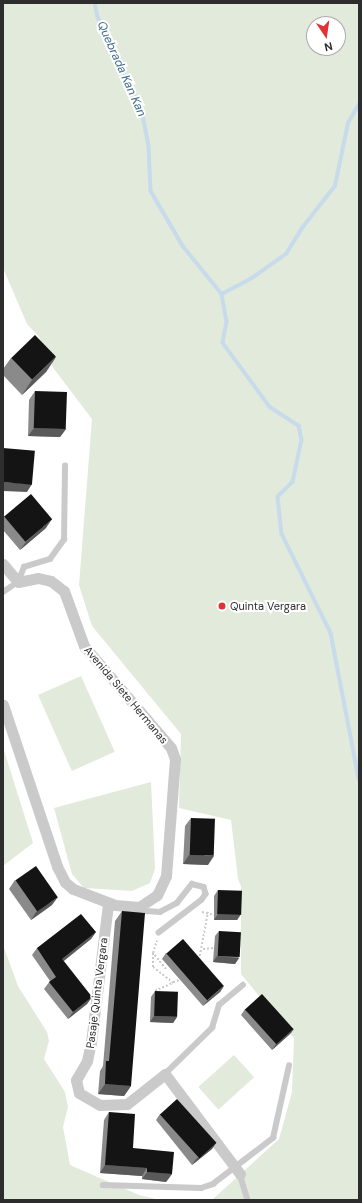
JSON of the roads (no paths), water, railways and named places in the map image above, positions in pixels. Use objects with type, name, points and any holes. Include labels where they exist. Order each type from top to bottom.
[{"type":"street","points":[[3,564],[18,582]]},
{"type":"street","name":"Avenida Siete Hermanas","points":[[18,582],[38,578],[51,581],[64,591],[84,646],[171,748],[174,759],[166,876],[157,895],[140,907]]},
{"type":"street","points":[[3,705],[57,866],[65,882],[73,889],[108,904],[140,907]]},
{"type":"street","name":"Pasaje Quinta Vergara","points":[[108,904],[90,1048],[78,1076],[76,1086],[82,1097],[100,1105],[127,1104],[165,1074]]},
{"type":"street","points":[[165,1074],[237,1170]]},
{"type":"lane","points":[[3,592],[18,582],[24,567],[50,559],[64,540],[65,466]]},
{"type":"lane","points":[[140,907],[160,912],[177,903],[192,884],[204,887],[206,894],[202,900],[159,933]]},
{"type":"lane","points":[[165,1074],[212,1028],[220,1005],[243,985]]},
{"type":"lane","points":[[103,1185],[208,1188],[237,1170],[273,1138],[289,1066]]},
{"type":"lane","points":[[237,1170],[248,1200]]},
{"type":"waterway","name":"Quebrada Kan Kan","points":[[95,3],[98,17],[142,110],[149,147],[151,191],[183,246],[222,294],[227,322],[223,343],[270,407],[299,426],[302,440],[293,482],[278,497],[282,534],[331,633],[359,779]]},
{"type":"waterway","points":[[222,294],[252,278],[286,254],[302,228],[335,186],[348,123],[359,104]]},
{"type":"place","name":"Quinta Vergara","points":[[222,606]]}]
